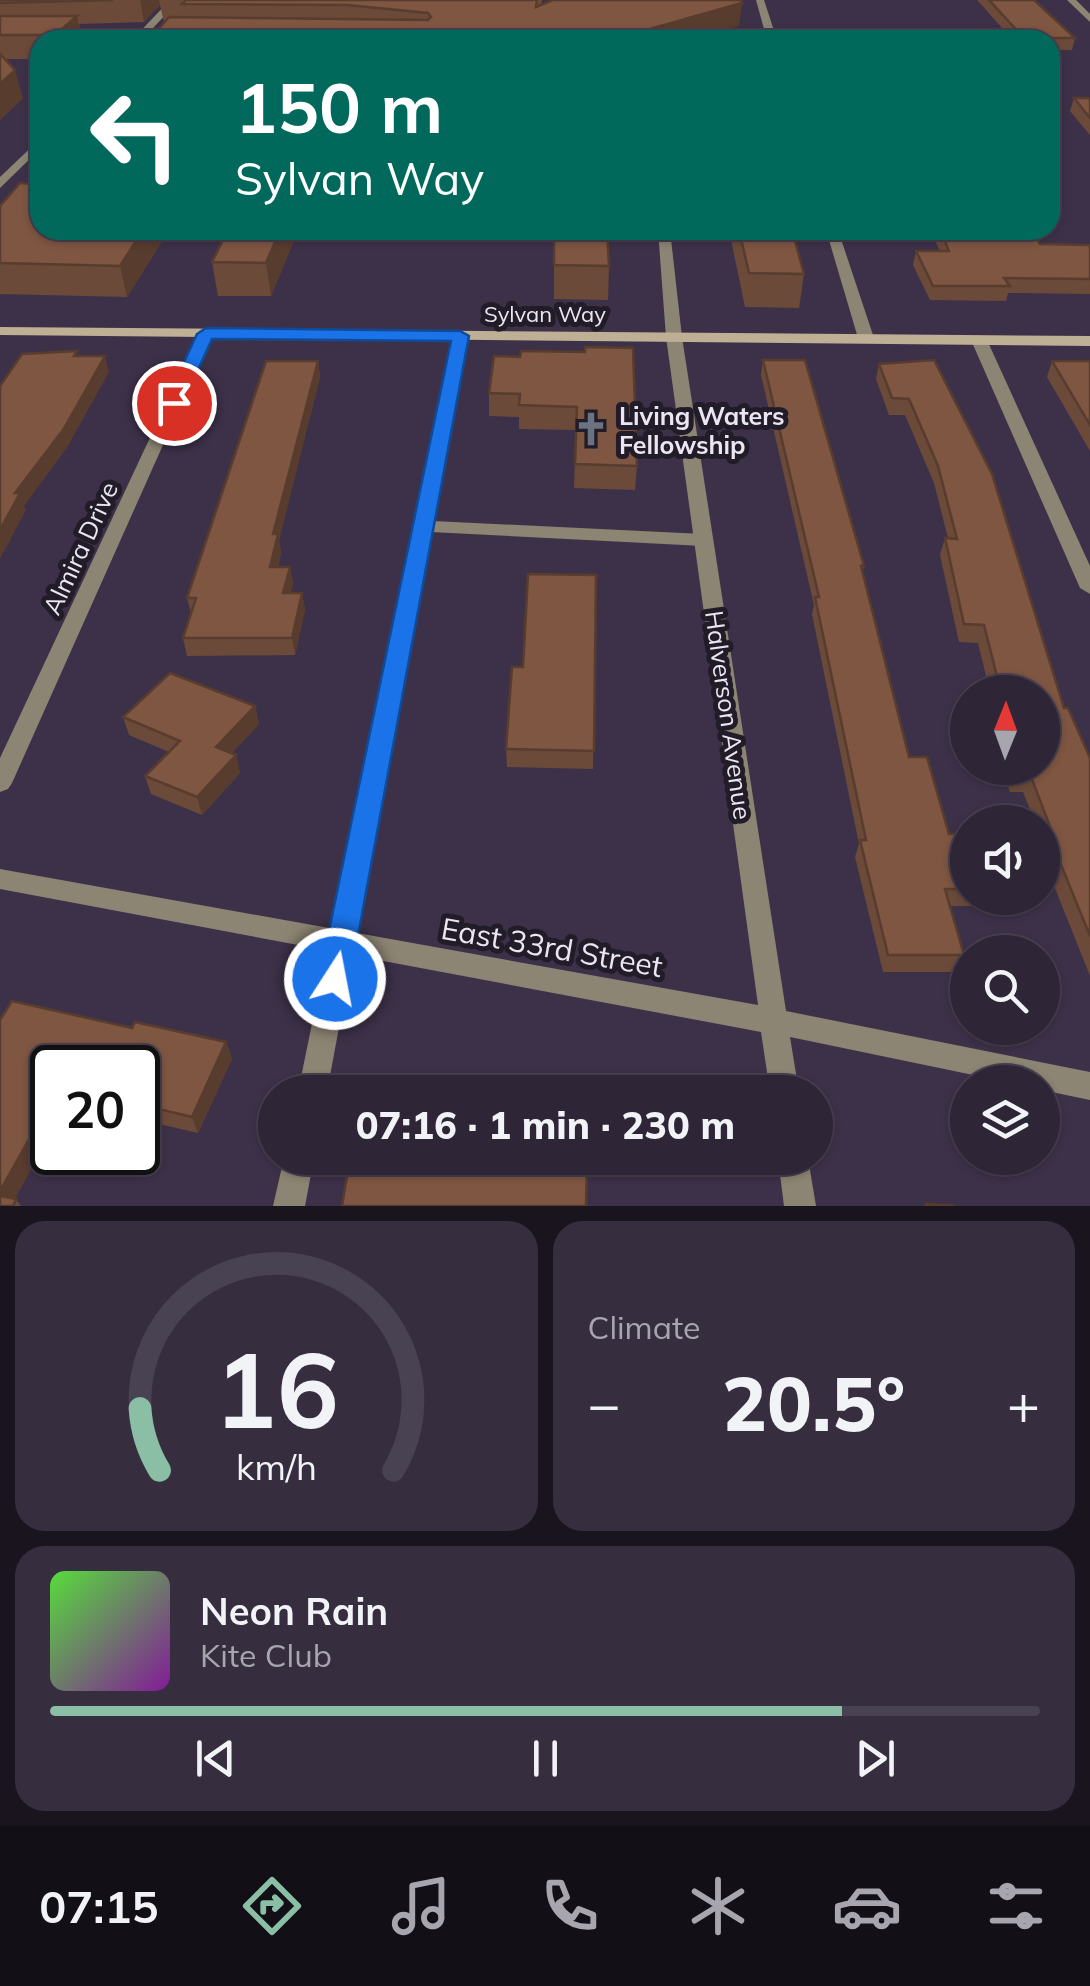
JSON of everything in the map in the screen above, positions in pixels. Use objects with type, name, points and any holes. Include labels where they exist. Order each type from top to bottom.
[{"type":"main road","name":"Sylvan Way","points":[[0,331],[1090,341]]},
{"type":"street","points":[[147,30],[176,0]]},
{"type":"street","points":[[760,0],[769,30]]},
{"type":"street","points":[[1071,0],[1090,19]]},
{"type":"street","points":[[0,184],[30,152]]},
{"type":"street","name":"Halverson Avenue","points":[[665,240],[674,337],[782,1075]]},
{"type":"street","points":[[835,240],[866,338]]},
{"type":"street","name":"Almira Drive","points":[[0,783],[206,334]]},
{"type":"street","points":[[315,1075],[460,336]]},
{"type":"street","points":[[979,340],[1090,588]]},
{"type":"street","points":[[423,526],[704,540]]},
{"type":"street","name":"East 33rd Street","points":[[0,880],[774,1021],[1090,1086]]},
{"type":"street","points":[[289,1206],[295,1175]]},
{"type":"street","points":[[795,1175],[800,1206]]},
{"type":"building","points":[[0,0],[113,0],[0,3]]},
{"type":"building","points":[[186,0],[537,0],[536,7],[553,0],[742,3],[646,30],[158,30],[169,17],[431,17],[428,13],[347,5],[182,4]]},
{"type":"building","points":[[989,0],[1034,0],[1075,38],[1060,38],[1060,30],[1017,30]]},
{"type":"building","points":[[0,16],[77,16],[61,30],[0,35]]},
{"type":"building","points":[[0,54],[15,70],[0,84]]},
{"type":"building","points":[[1074,98],[1090,98],[1090,118]]},
{"type":"building","points":[[20,183],[30,184],[30,240],[137,240],[120,266],[0,263],[0,206]]},
{"type":"building","points":[[223,240],[276,240],[266,263],[212,262]]},
{"type":"building","points":[[554,240],[608,240],[609,266],[554,265]]},
{"type":"building","points":[[741,240],[795,240],[804,274],[749,273]]},
{"type":"building","points":[[944,240],[1038,240],[1040,244],[1090,245],[1090,279],[1004,278],[1010,286],[933,286],[916,251],[949,251]]},
{"type":"building","name":"Living Waters Fellowship","points":[[585,347],[633,348],[637,466],[575,464],[577,407],[519,405],[520,394],[489,393],[494,356],[520,357],[521,351],[585,352]]},
{"type":"building","points":[[77,351],[74,356],[105,356],[63,430],[15,493],[20,493],[0,530],[0,386],[22,354]]},
{"type":"building","points":[[763,360],[805,360],[864,566],[909,757],[927,757],[950,834],[950,889],[945,889],[958,935],[950,935],[950,955],[888,955],[860,840],[866,840],[815,597],[819,597]]},
{"type":"building","points":[[934,360],[992,474],[1054,675],[997,675],[984,625],[964,624],[945,538],[957,539],[938,466],[909,399],[892,398],[879,364]]},
{"type":"building","points":[[266,361],[318,361],[273,534],[278,534],[270,567],[290,567],[283,593],[302,593],[292,638],[183,638],[196,598],[187,598]]},
{"type":"building","points":[[1052,361],[1090,361],[1090,425]]},
{"type":"building","points":[[528,574],[596,575],[594,751],[506,749],[512,667],[523,667]]},
{"type":"building","points":[[170,673],[255,706],[216,747],[236,755],[197,797],[145,776],[180,741],[123,717]]},
{"type":"building","points":[[1060,695],[1090,758],[1090,936],[1060,862],[1060,805],[1042,805],[1034,785],[1060,785]]},
{"type":"building","points":[[12,1001],[132,1028],[135,1022],[226,1042],[192,1117],[160,1109],[160,1045],[30,1045],[30,1138],[0,1191],[0,1020]]},
{"type":"building","points":[[347,1175],[587,1175],[586,1206],[342,1206]]},
{"type":"building","points":[[0,1196],[16,1199],[13,1206],[0,1206]]},
{"type":"place","name":"Living Waters Fellowship","points":[[591,429]]},
{"type":"route","points":[[174,403],[206,334],[460,336],[335,979]]}]
